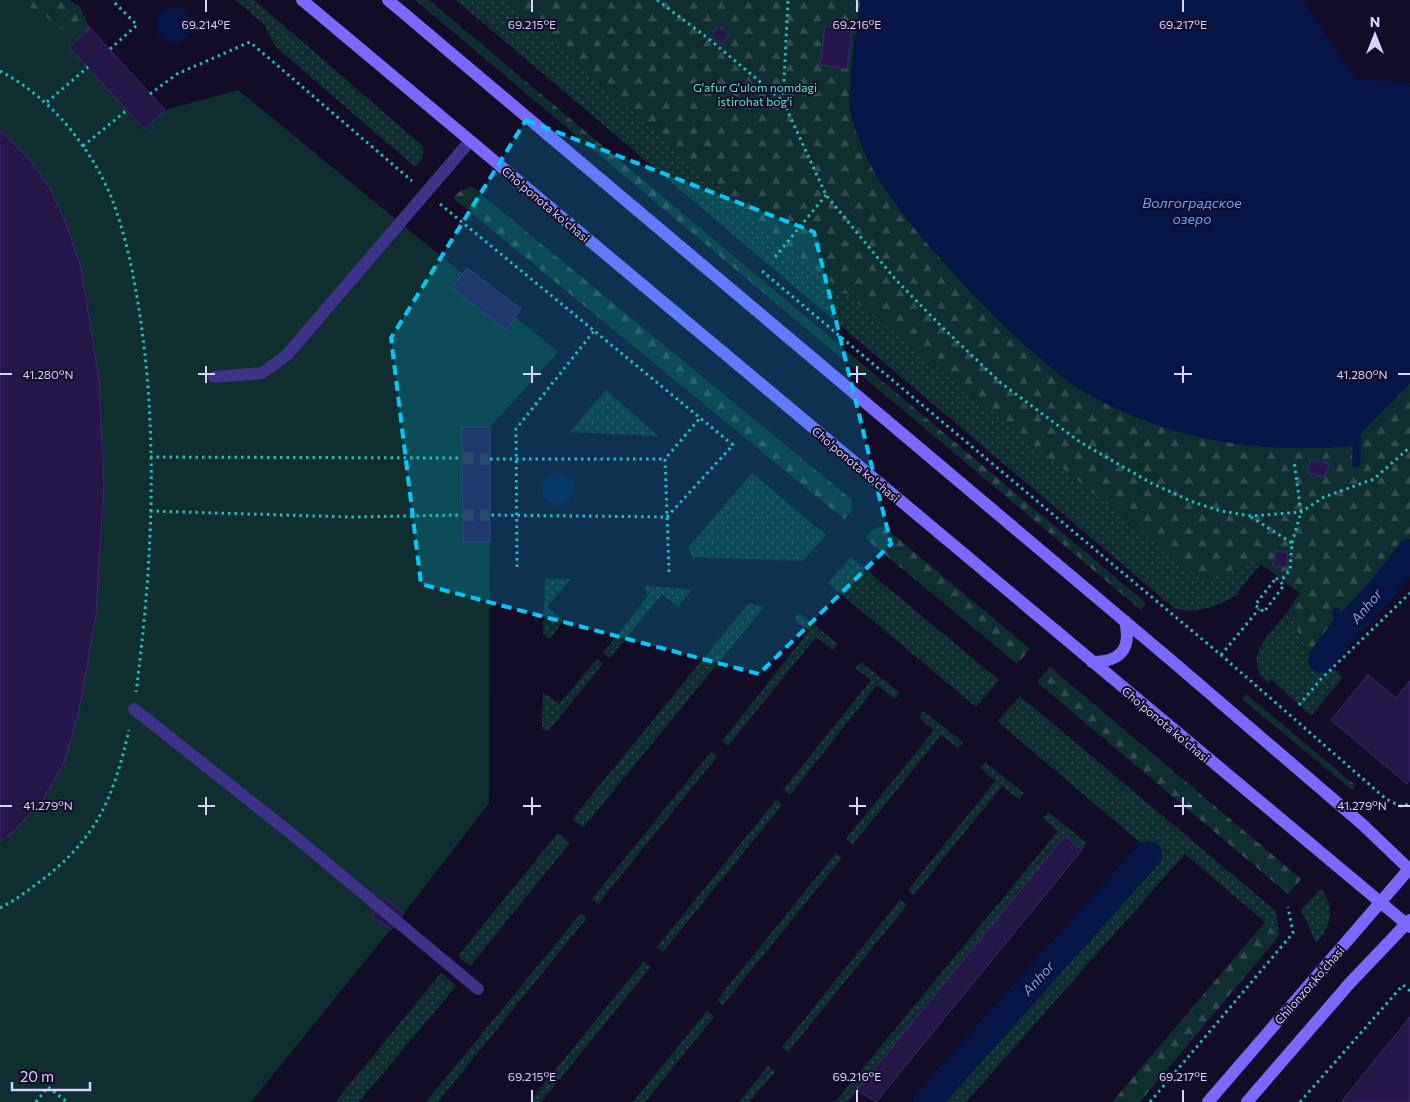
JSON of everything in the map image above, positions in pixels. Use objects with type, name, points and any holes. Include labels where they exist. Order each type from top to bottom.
[{"type":"main road","name":"Cho'ponota ko'chasi","points":[[302,0],[1092,662],[1380,902],[1409,924]]},
{"type":"main road","points":[[388,0],[1125,621],[1362,824],[1410,869]]},
{"type":"main road","points":[[1092,662],[1116,658],[1122,652],[1127,638],[1125,621]]},
{"type":"main road","name":"Chilonzor ko'chasi","points":[[1208,1102],[1410,869]]},
{"type":"main road","points":[[1247,1102],[1349,984],[1409,924]]},
{"type":"lane","points":[[214,377],[262,373],[280,360],[470,141]]},
{"type":"lane","points":[[134,709],[293,835],[478,989]]},
{"type":"path","points":[[110,49],[137,25],[112,0]]},
{"type":"path","points":[[657,0],[709,39],[783,101],[826,195],[896,280],[1001,383],[1080,442],[1151,483],[1193,502],[1221,511],[1251,516],[1301,512],[1324,497],[1374,479],[1410,446]]},
{"type":"path","points":[[783,101],[788,0]]},
{"type":"path","points":[[150,94],[177,74],[250,42],[426,193],[733,445],[667,517],[490,515]]},
{"type":"path","points":[[47,102],[88,67]]},
{"type":"path","points":[[0,71],[47,102],[83,146],[109,192],[130,261],[149,381],[150,457],[150,511],[144,632],[134,709],[119,775],[106,806],[89,836],[53,872],[11,903],[0,908]]},
{"type":"path","points":[[83,146],[127,110]]},
{"type":"path","points":[[775,257],[826,195]]},
{"type":"path","points":[[762,271],[1221,655],[1386,799],[1400,806],[1410,804]]},
{"type":"path","points":[[516,567],[516,429],[594,331]]},
{"type":"path","points":[[669,572],[665,459],[700,418]]},
{"type":"path","points":[[150,457],[462,458]]},
{"type":"path","points":[[490,459],[665,459]]},
{"type":"path","points":[[1280,582],[1290,570],[1292,543],[1301,512],[1294,461]]},
{"type":"path","points":[[150,511],[351,517],[462,515]]},
{"type":"path","points":[[1251,516],[1292,543]]},
{"type":"path","points":[[1276,578],[1280,582],[1284,586],[1264,612],[1254,605],[1276,578]]},
{"type":"path","points":[[1299,705],[1321,679],[1410,593]]},
{"type":"path","points":[[1221,655],[1259,609]]},
{"type":"path","points":[[1150,1102],[1293,933],[1288,907]]},
{"type":"path","points":[[1300,1102],[1403,985],[1410,991]]},
{"type":"path","points":[[36,1102],[48,1087],[66,1102]]},
{"type":"highlighted area","points":[[526,120],[814,232],[891,544],[759,674],[421,584],[391,338]]},
{"type":"green space","points":[[0,0],[68,0],[79,6],[90,28],[52,62]]},
{"type":"green space","points":[[0,0],[15,0],[42,14],[165,110],[238,90],[558,352],[490,427],[489,803],[412,903],[251,1102],[0,1102]]},
{"type":"green space","points":[[235,0],[254,0],[424,147],[422,159],[415,167],[275,46],[265,25]]},
{"type":"green space","points":[[415,0],[429,0],[1146,603],[1141,610]]},
{"type":"green space","points":[[456,0],[505,0],[785,245],[1204,581],[1255,560],[1261,564],[1237,595],[1230,599],[1215,606],[1198,610],[1190,611],[1174,608]]},
{"type":"green space","name":"G'afur G'ulom nomdagi istirohat bog'i","points":[[505,0],[861,0],[853,54],[849,104],[856,131],[875,172],[900,210],[928,245],[967,288],[1018,339],[1076,387],[1108,405],[1141,419],[1209,439],[1279,447],[1315,448],[1351,446],[1357,437],[1410,383],[1410,576],[1364,624],[1322,659],[1310,657],[1288,611],[1300,593],[1255,560],[1204,582],[785,245]]},
{"type":"green space","points":[[471,186],[852,500],[851,512],[844,519],[453,198],[460,191]]},
{"type":"green space","points":[[606,390],[658,436],[570,432]]},
{"type":"green space","points":[[752,473],[826,535],[803,561],[692,557],[688,548]]},
{"type":"green space","points":[[883,526],[1030,649],[1017,664],[865,538],[872,530]]},
{"type":"green space","points":[[851,557],[999,680],[976,707],[828,583]]},
{"type":"green space","points":[[545,579],[571,579],[547,607],[563,621],[551,638],[548,638],[543,633]]},
{"type":"green space","points":[[644,586],[692,589],[678,607],[662,594],[610,658],[603,653],[648,596]]},
{"type":"green space","points":[[749,603],[764,607],[583,828],[572,819]]},
{"type":"green space","points":[[1288,611],[1310,657],[1322,659],[1343,677],[1311,716],[1272,680],[1268,683],[1260,674],[1257,664],[1261,646]]},
{"type":"green space","points":[[799,613],[838,644],[833,650],[816,637],[728,746],[722,741],[809,631],[794,619]]},
{"type":"green space","points":[[597,659],[603,664],[549,730],[545,731],[542,727],[543,692],[559,704]]},
{"type":"green space","points":[[861,662],[900,693],[895,699],[877,685],[790,795],[783,790],[871,680],[855,668]]},
{"type":"green space","points":[[1050,667],[1301,879],[1288,894],[1037,682]]},
{"type":"green space","points":[[1246,694],[1356,786],[1352,790],[1242,699]]},
{"type":"green space","points":[[1020,696],[1276,911],[1279,936],[1185,854],[966,1102],[940,1102],[1138,876],[1126,865],[1143,845],[997,721]]},
{"type":"green space","points":[[923,711],[963,742],[958,748],[941,735],[853,844],[846,839],[934,730],[919,718]]},
{"type":"green space","points":[[711,752],[717,757],[598,904],[592,899]]},
{"type":"green space","points":[[985,762],[1024,793],[1019,799],[1002,786],[914,895],[908,890],[995,781],[980,768]]},
{"type":"green space","points":[[776,800],[782,805],[663,952],[657,947]]},
{"type":"green space","points":[[1048,812],[1087,843],[1082,850],[1065,836],[849,1100],[850,1102],[831,1102],[836,1101],[1058,831],[1043,818]]},
{"type":"green space","points":[[558,833],[570,843],[470,966],[458,956]]},
{"type":"green space","points":[[836,853],[842,858],[723,1005],[717,1000]]},
{"type":"green space","points":[[1321,889],[1329,903],[1330,917],[1325,931],[1316,943],[1301,910]]},
{"type":"green space","points":[[900,900],[907,905],[788,1052],[782,1047]]},
{"type":"green space","points":[[581,913],[587,918],[438,1102],[426,1102]]},
{"type":"green space","points":[[1265,922],[1279,936],[1140,1102],[1112,1102]]},
{"type":"green space","points":[[644,961],[651,967],[541,1102],[529,1102]]},
{"type":"green space","points":[[441,973],[456,986],[359,1102],[335,1102]]},
{"type":"green space","points":[[707,1011],[714,1017],[645,1102],[633,1102]]},
{"type":"green space","points":[[768,1066],[775,1072],[749,1102],[739,1102]]},
{"type":"water","name":"Волгоградское озеро","points":[[861,0],[1302,0],[1356,79],[1410,83],[1410,383],[1357,437],[1351,446],[1315,448],[1243,445],[1175,431],[1108,405],[1076,387],[1019,339],[967,288],[928,245],[900,210],[875,172],[856,131],[849,104],[853,54]]},
{"type":"water","points":[[174,7],[181,8],[187,12],[191,18],[191,32],[187,38],[181,42],[174,43],[167,42],[161,38],[157,32],[156,25],[157,18],[161,12],[167,8]]},
{"type":"water","points":[[558,473],[564,474],[569,478],[573,483],[573,495],[569,500],[564,504],[558,505],[552,504],[547,500],[543,495],[542,489],[543,483],[547,478],[552,474]]},
{"type":"building","points":[[718,26],[729,34],[722,44],[711,36]]},
{"type":"building","points":[[825,26],[852,29],[847,69],[820,65]]},
{"type":"building","points":[[90,28],[165,110],[144,129],[69,47]]},
{"type":"building","points":[[0,130],[30,160],[50,188],[67,226],[81,268],[99,379],[104,484],[96,615],[78,716],[64,762],[43,800],[14,831],[0,841]]},
{"type":"building","points":[[467,268],[521,309],[506,330],[452,288]]},
{"type":"building","points":[[462,427],[490,427],[490,542],[463,542]]},
{"type":"building","points":[[1311,459],[1329,464],[1324,478],[1307,472]]},
{"type":"building","points":[[1275,551],[1288,553],[1287,567],[1273,566]]},
{"type":"building","points":[[1368,675],[1396,698],[1410,681],[1410,780],[1407,784],[1331,720]]},
{"type":"building","points":[[1065,836],[1082,850],[876,1102],[857,1090]]},
{"type":"building","points":[[385,898],[404,913],[391,930],[372,916]]},
{"type":"building","points":[[1410,1017],[1410,1102],[1341,1102]]},
{"type":"waterway","points":[[1356,463],[1357,437]]},
{"type":"waterway","name":"Anhor","points":[[1322,659],[1343,631],[1380,592],[1410,553]]},
{"type":"waterway","points":[[1336,612],[1343,631]]},
{"type":"waterway","name":"Anhor","points":[[927,1102],[1148,855]]},
{"type":"tunnel","points":[[462,458],[490,459]]},
{"type":"tunnel","points":[[462,515],[490,515]]}]
